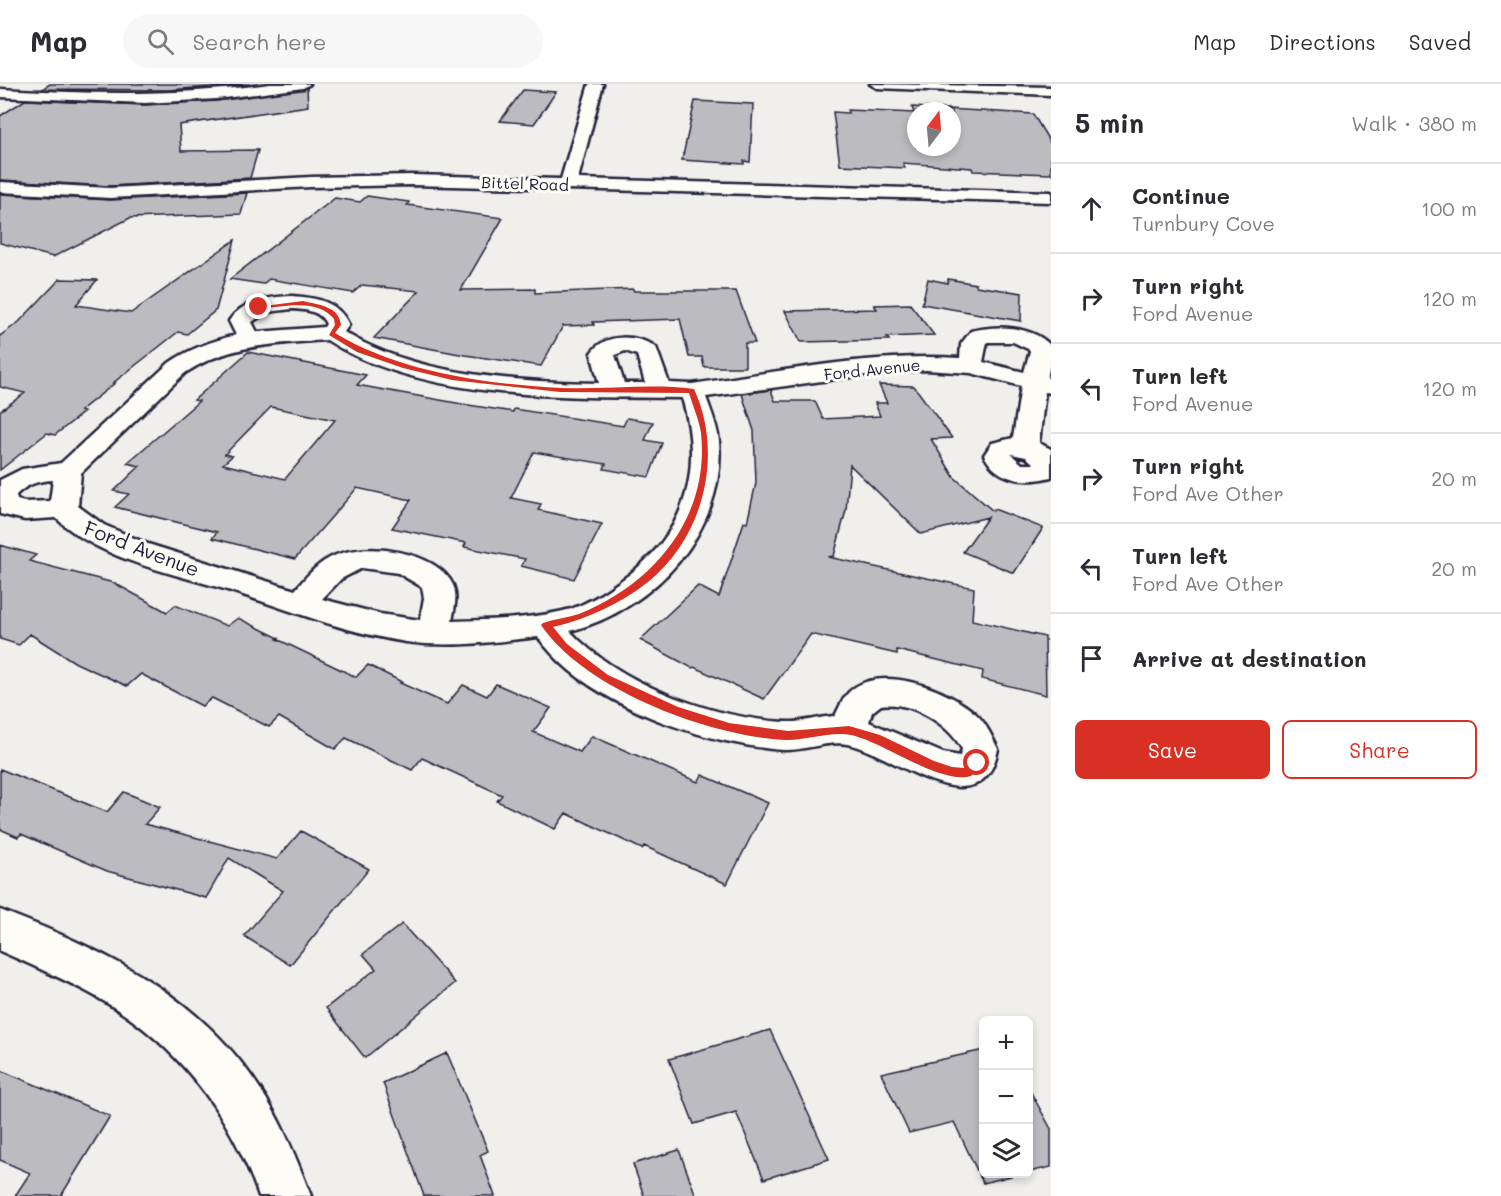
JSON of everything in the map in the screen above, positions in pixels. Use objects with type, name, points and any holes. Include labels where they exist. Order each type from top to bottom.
[{"type":"street","points":[[0,93],[104,99],[165,98],[223,94],[303,84]]},
{"type":"street","points":[[568,185],[596,84]]},
{"type":"street","points":[[877,84],[1017,87],[1051,91]]},
{"type":"street","name":"Bittel Road","points":[[0,188],[110,193],[378,180],[1051,197]]},
{"type":"street","name":"Ford Avenue","points":[[692,391],[704,431],[705,462],[697,503],[679,543],[646,579],[599,608],[579,618],[546,625],[434,633],[365,621],[108,539],[80,525],[63,508],[68,471],[177,368],[192,358],[224,345],[249,339],[331,333],[359,351],[405,367],[452,378],[560,390],[692,391],[880,366],[926,363],[971,366],[1043,383]]},
{"type":"street","points":[[971,366],[973,344],[979,336],[994,334],[1016,336],[1034,342],[1042,350],[1043,383],[1025,447]]},
{"type":"street","points":[[614,391],[603,353],[608,348],[634,345],[648,352],[659,391]]},
{"type":"street","points":[[63,508],[28,512],[11,509],[4,504],[2,495],[8,486],[25,476],[68,471]]},
{"type":"street","points":[[302,602],[320,581],[340,565],[368,558],[395,563],[417,569],[435,579],[439,590],[434,633]]},
{"type":"street","points":[[546,625],[564,646],[598,673],[632,692],[674,710],[729,727],[788,736],[849,730]]},
{"type":"street","points":[[0,930],[112,982],[162,1014],[207,1054],[246,1108],[285,1196]]},
{"type":"building","points":[[50,84],[250,84],[168,90],[42,89]]},
{"type":"building","points":[[307,88],[308,106],[179,125],[181,151],[258,150],[250,178],[110,186],[0,180],[0,116],[25,100],[145,105],[217,101]]},
{"type":"building","points":[[523,90],[556,92],[534,124],[500,121]]},
{"type":"building","points":[[695,101],[753,104],[750,162],[744,161],[744,164],[682,160]]},
{"type":"building","points":[[848,110],[907,113],[907,156],[961,156],[961,110],[1033,114],[1051,144],[1051,174],[973,171],[972,168],[903,163],[905,168],[840,165],[833,112],[848,113]]},
{"type":"building","points":[[247,193],[241,214],[130,218],[53,257],[0,243],[0,194],[110,200]]},
{"type":"building","points":[[367,196],[409,202],[407,205],[503,218],[461,290],[535,289],[535,293],[633,289],[634,291],[736,291],[755,343],[745,343],[745,367],[704,367],[702,357],[689,357],[680,319],[593,322],[594,325],[563,326],[541,366],[374,338],[419,291],[362,285],[353,293],[269,279],[263,284],[230,279],[335,198],[360,202]]},
{"type":"building","points":[[235,240],[216,310],[187,334],[178,332],[113,383],[115,383],[80,411],[84,412],[55,435],[47,433],[0,470],[0,411],[25,393],[0,387],[0,336],[19,322],[60,279],[97,280],[76,305],[131,313]]},
{"type":"building","points":[[928,279],[948,283],[948,279],[1022,293],[1021,321],[922,304]]},
{"type":"building","points":[[910,304],[934,335],[887,337],[889,340],[801,342],[785,311],[877,309],[874,305]]},
{"type":"building","points":[[248,352],[366,375],[357,385],[462,404],[513,412],[514,409],[623,426],[627,418],[653,422],[645,440],[662,443],[649,477],[604,469],[606,464],[534,452],[511,498],[541,504],[538,510],[602,524],[574,579],[521,566],[525,559],[464,547],[466,543],[392,528],[411,500],[357,488],[295,559],[212,538],[217,532],[115,507],[129,494],[114,491],[140,466],[127,463],[199,401],[194,400]],"holes":[[[271,407],[335,420],[285,479],[223,464],[232,456],[225,454]]]},
{"type":"building","points":[[879,385],[914,386],[952,438],[931,439],[954,477],[993,511],[994,509],[1043,528],[1014,573],[963,552],[988,517],[921,534],[850,465],[846,510],[834,556],[828,557],[974,588],[972,620],[1045,637],[1046,695],[982,679],[983,671],[897,650],[897,654],[811,634],[764,699],[692,668],[640,640],[698,586],[719,597],[744,522],[747,523],[756,483],[754,431],[742,394],[771,390],[775,401],[815,401],[823,419],[880,416],[875,403],[887,403]]},
{"type":"building","points":[[0,545],[36,555],[29,561],[114,583],[167,612],[175,605],[227,626],[238,618],[356,677],[368,665],[402,682],[400,683],[447,704],[463,685],[487,696],[496,684],[551,708],[533,732],[580,752],[592,736],[698,782],[702,775],[768,803],[727,884],[644,846],[642,849],[566,813],[555,829],[497,801],[502,795],[422,758],[412,770],[346,738],[335,749],[279,717],[269,727],[212,698],[202,706],[141,674],[127,686],[76,663],[30,634],[19,645],[0,639]]},
{"type":"building","points":[[0,769],[107,812],[124,792],[160,807],[145,824],[277,859],[301,831],[369,869],[290,965],[244,936],[283,891],[229,858],[206,898],[107,871],[21,834],[18,837],[0,829]]},
{"type":"building","points":[[402,924],[455,983],[365,1058],[326,1008],[376,969],[363,954]]},
{"type":"building","points":[[770,1030],[829,1159],[764,1179],[736,1112],[694,1124],[669,1059]]},
{"type":"building","points":[[979,1051],[979,1175],[954,1122],[909,1133],[881,1073]]},
{"type":"building","points":[[447,1053],[488,1151],[480,1155],[495,1196],[424,1196],[383,1083]]},
{"type":"building","points":[[0,1070],[110,1116],[61,1196],[15,1196],[30,1173],[0,1160]]},
{"type":"building","points":[[1033,1096],[1051,1129],[1051,1167],[1033,1171]]},
{"type":"building","points":[[679,1150],[696,1196],[644,1196],[633,1164]]},
{"type":"building","points":[[981,1178],[1003,1178],[983,1183]]},
{"type":"route","points":[[259,307],[303,303],[323,308],[332,312],[337,319],[338,325],[331,333],[359,351],[405,367],[452,378],[560,390],[692,391],[704,431],[705,462],[697,503],[679,543],[646,579],[599,608],[579,618],[546,625],[564,646],[604,678],[674,710],[729,727],[788,736],[849,730],[876,738],[952,772],[967,772],[977,763]]}]
